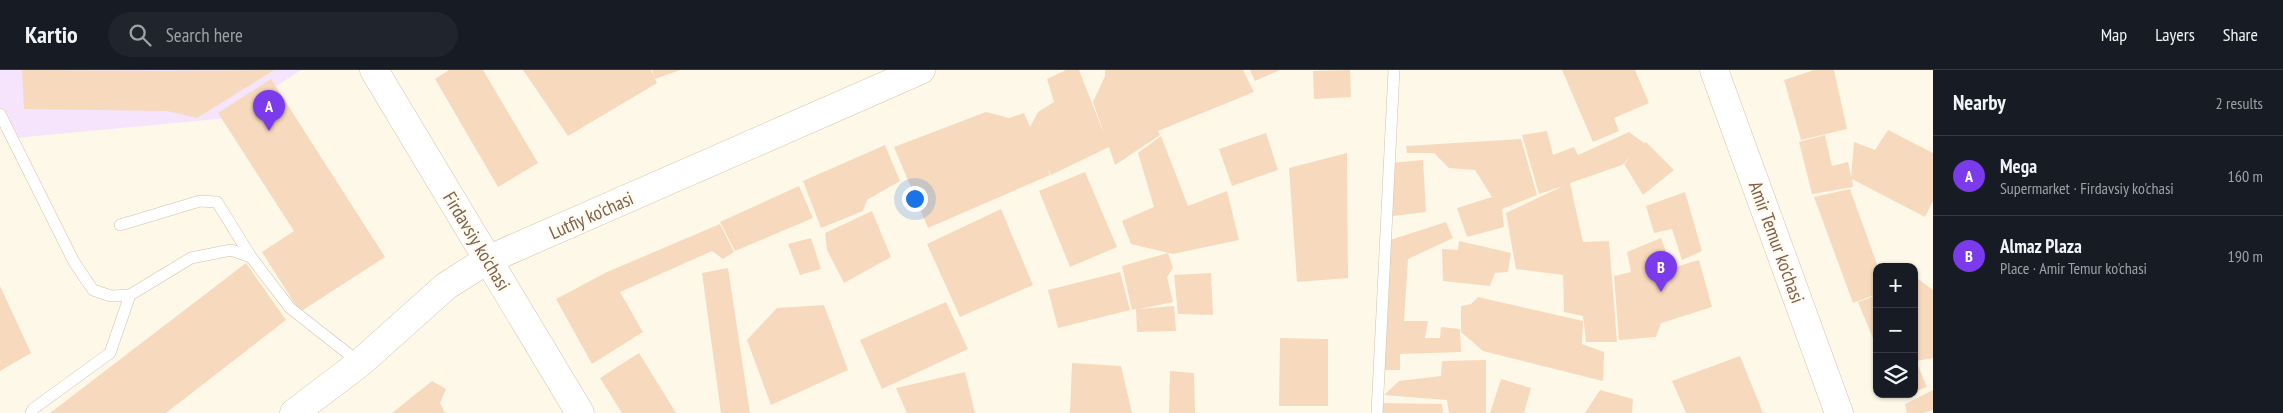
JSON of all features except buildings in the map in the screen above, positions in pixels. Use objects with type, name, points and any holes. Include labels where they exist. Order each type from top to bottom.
[{"type":"main road","name":"Firdavsiy ko'chasi","points":[[374,70],[580,413]]},
{"type":"main road","name":"Lutfiy ko'chasi","points":[[294,413],[360,363],[446,286],[487,260],[922,70]]},
{"type":"main road","name":"Amir Temur ko'chasi","points":[[1714,70],[1839,413]]},
{"type":"lane","points":[[1376,413],[1394,70]]},
{"type":"lane","points":[[0,114],[74,262],[93,290],[111,296],[130,295],[190,258],[231,250],[251,257]]},
{"type":"lane","points":[[120,225],[200,201],[217,202],[251,257],[290,308],[360,363]]},
{"type":"lane","points":[[31,413],[33,409],[110,353],[130,295]]},
{"type":"shaded area","points":[[0,70],[301,70],[228,118],[15,138],[0,107]]},
{"type":"place","name":"Mega","points":[[269,131]]},
{"type":"place","name":"Almaz Plaza","points":[[1661,292]]}]
